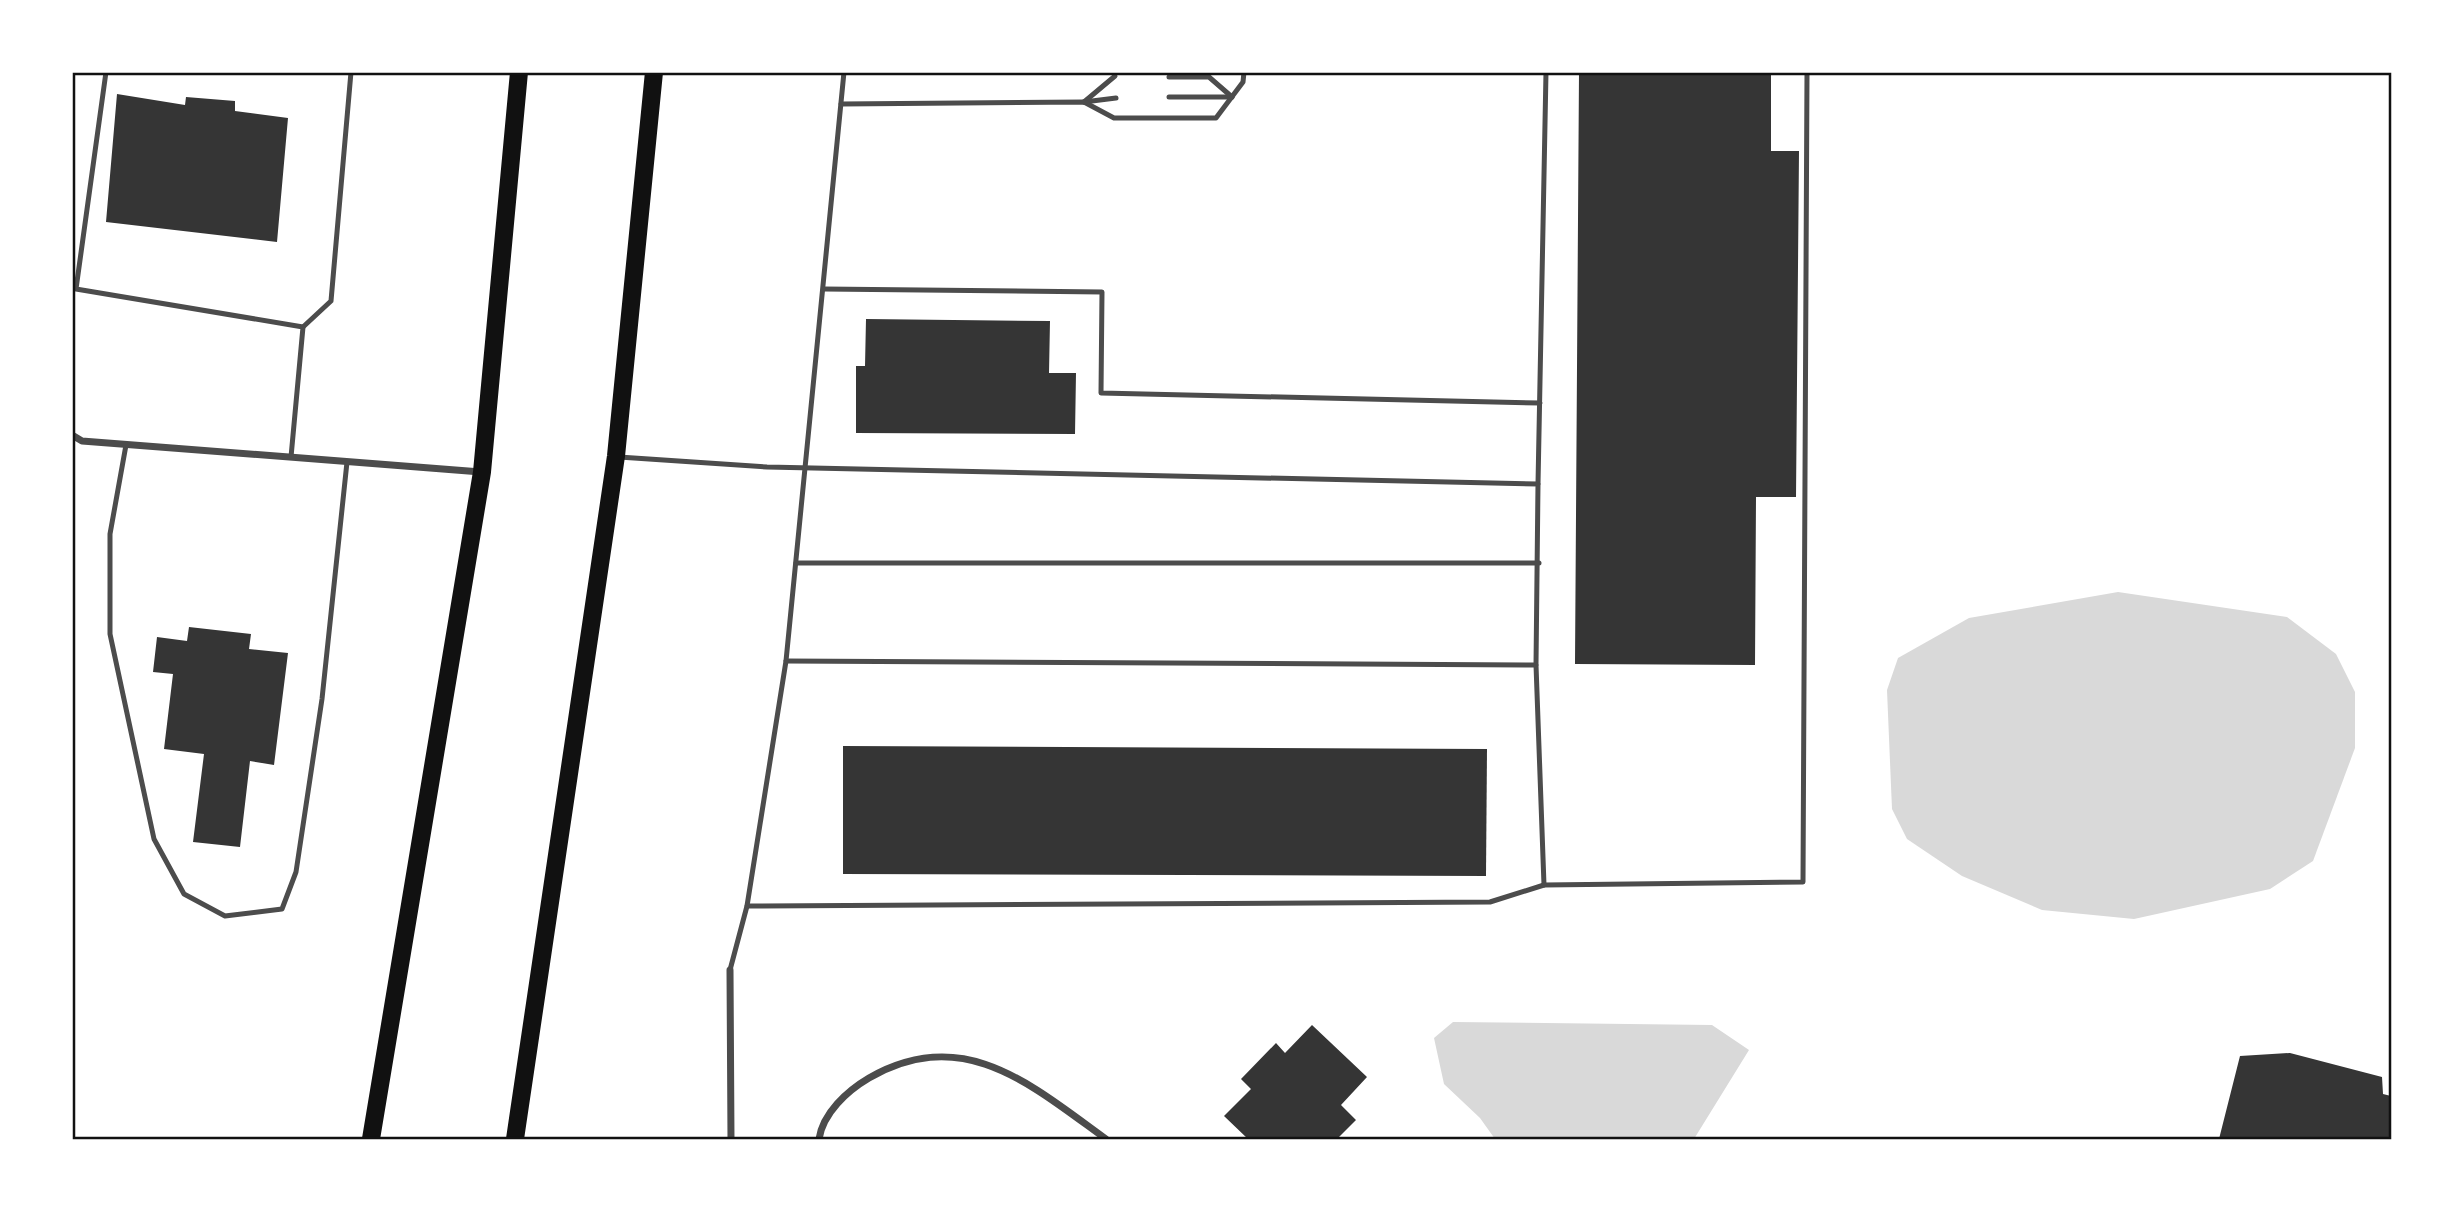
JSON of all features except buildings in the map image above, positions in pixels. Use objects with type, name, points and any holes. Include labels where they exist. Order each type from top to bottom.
[{"type":"main road","points":[[371,1139],[482,472],[519,72]]},
{"type":"main road","points":[[515,1139],[616,456],[654,72]]},
{"type":"street","points":[[72,435],[82,442],[482,472]]},
{"type":"street","points":[[730,970],[731,1139]]},
{"type":"street","points":[[819,1139],[834,1107],[856,1086],[893,1064],[933,1055],[971,1059],[1004,1072],[1106,1139]]},
{"type":"lane","points":[[106,72],[74,289],[303,327]]},
{"type":"lane","points":[[291,457],[303,327],[331,301],[351,72]]},
{"type":"lane","points":[[730,970],[747,906],[786,661],[844,72]]},
{"type":"lane","points":[[1084,102],[1114,118],[1216,118],[1243,82],[1244,72]]},
{"type":"lane","points":[[1544,885],[1536,665],[1546,72]]},
{"type":"lane","points":[[747,906],[1490,902],[1544,885],[1803,882],[1807,72]]},
{"type":"lane","points":[[1084,102],[1115,76]]},
{"type":"lane","points":[[1169,77],[1209,77],[1233,97]]},
{"type":"lane","points":[[841,104],[1084,102],[1116,97]]},
{"type":"lane","points":[[1169,97],[1233,97]]},
{"type":"lane","points":[[824,289],[1102,292],[1101,393],[1540,402]]},
{"type":"lane","points":[[126,445],[110,534],[110,634],[153,839],[184,894],[225,916],[282,909],[296,872],[321,699],[347,461]]},
{"type":"lane","points":[[616,456],[807,467],[1538,484]]},
{"type":"lane","points":[[796,564],[1539,564]]},
{"type":"lane","points":[[786,661],[1536,665]]},
{"type":"shaded area","points":[[2118,592],[2287,617],[2336,654],[2355,692],[2355,748],[2313,861],[2270,889],[2134,919],[2042,910],[1962,876],[1907,839],[1892,809],[1887,690],[1898,658],[1969,618]]},
{"type":"shaded area","points":[[1453,1022],[1712,1025],[1749,1050],[1694,1139],[1495,1139],[1480,1118],[1444,1084],[1434,1038]]}]
